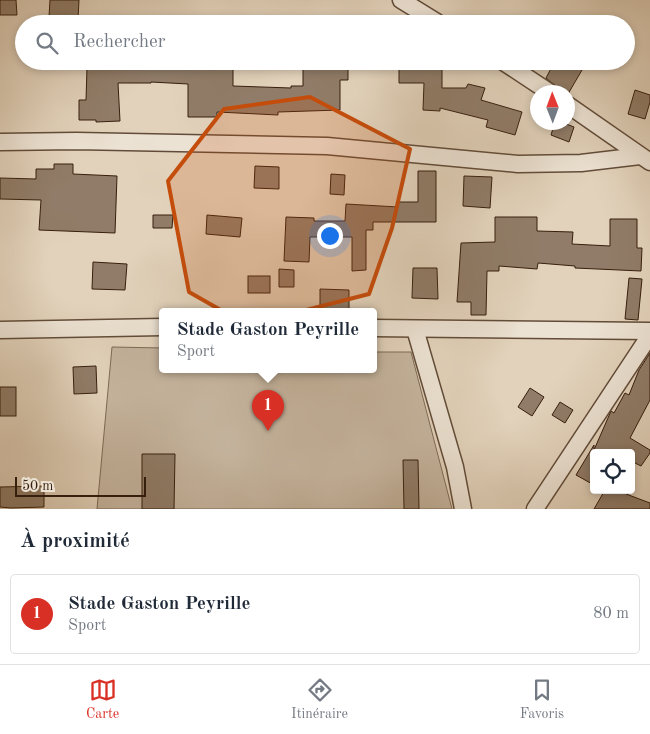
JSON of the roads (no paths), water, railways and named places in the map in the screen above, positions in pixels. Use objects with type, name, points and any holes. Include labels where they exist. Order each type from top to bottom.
[{"type":"street","points":[[401,0],[425,15]]},
{"type":"street","points":[[516,70],[538,85]]},
{"type":"street","points":[[575,110],[645,159]]},
{"type":"street","points":[[0,142],[76,140],[327,146],[518,164],[645,159]]},
{"type":"street","points":[[0,330],[159,327]]},
{"type":"street","points":[[377,328],[650,331]]},
{"type":"street","points":[[415,329],[455,468],[463,509]]},
{"type":"street","points":[[534,509],[650,335]]},
{"type":"place","name":"Stade Gaston Peyrille","points":[[268,431]]}]
